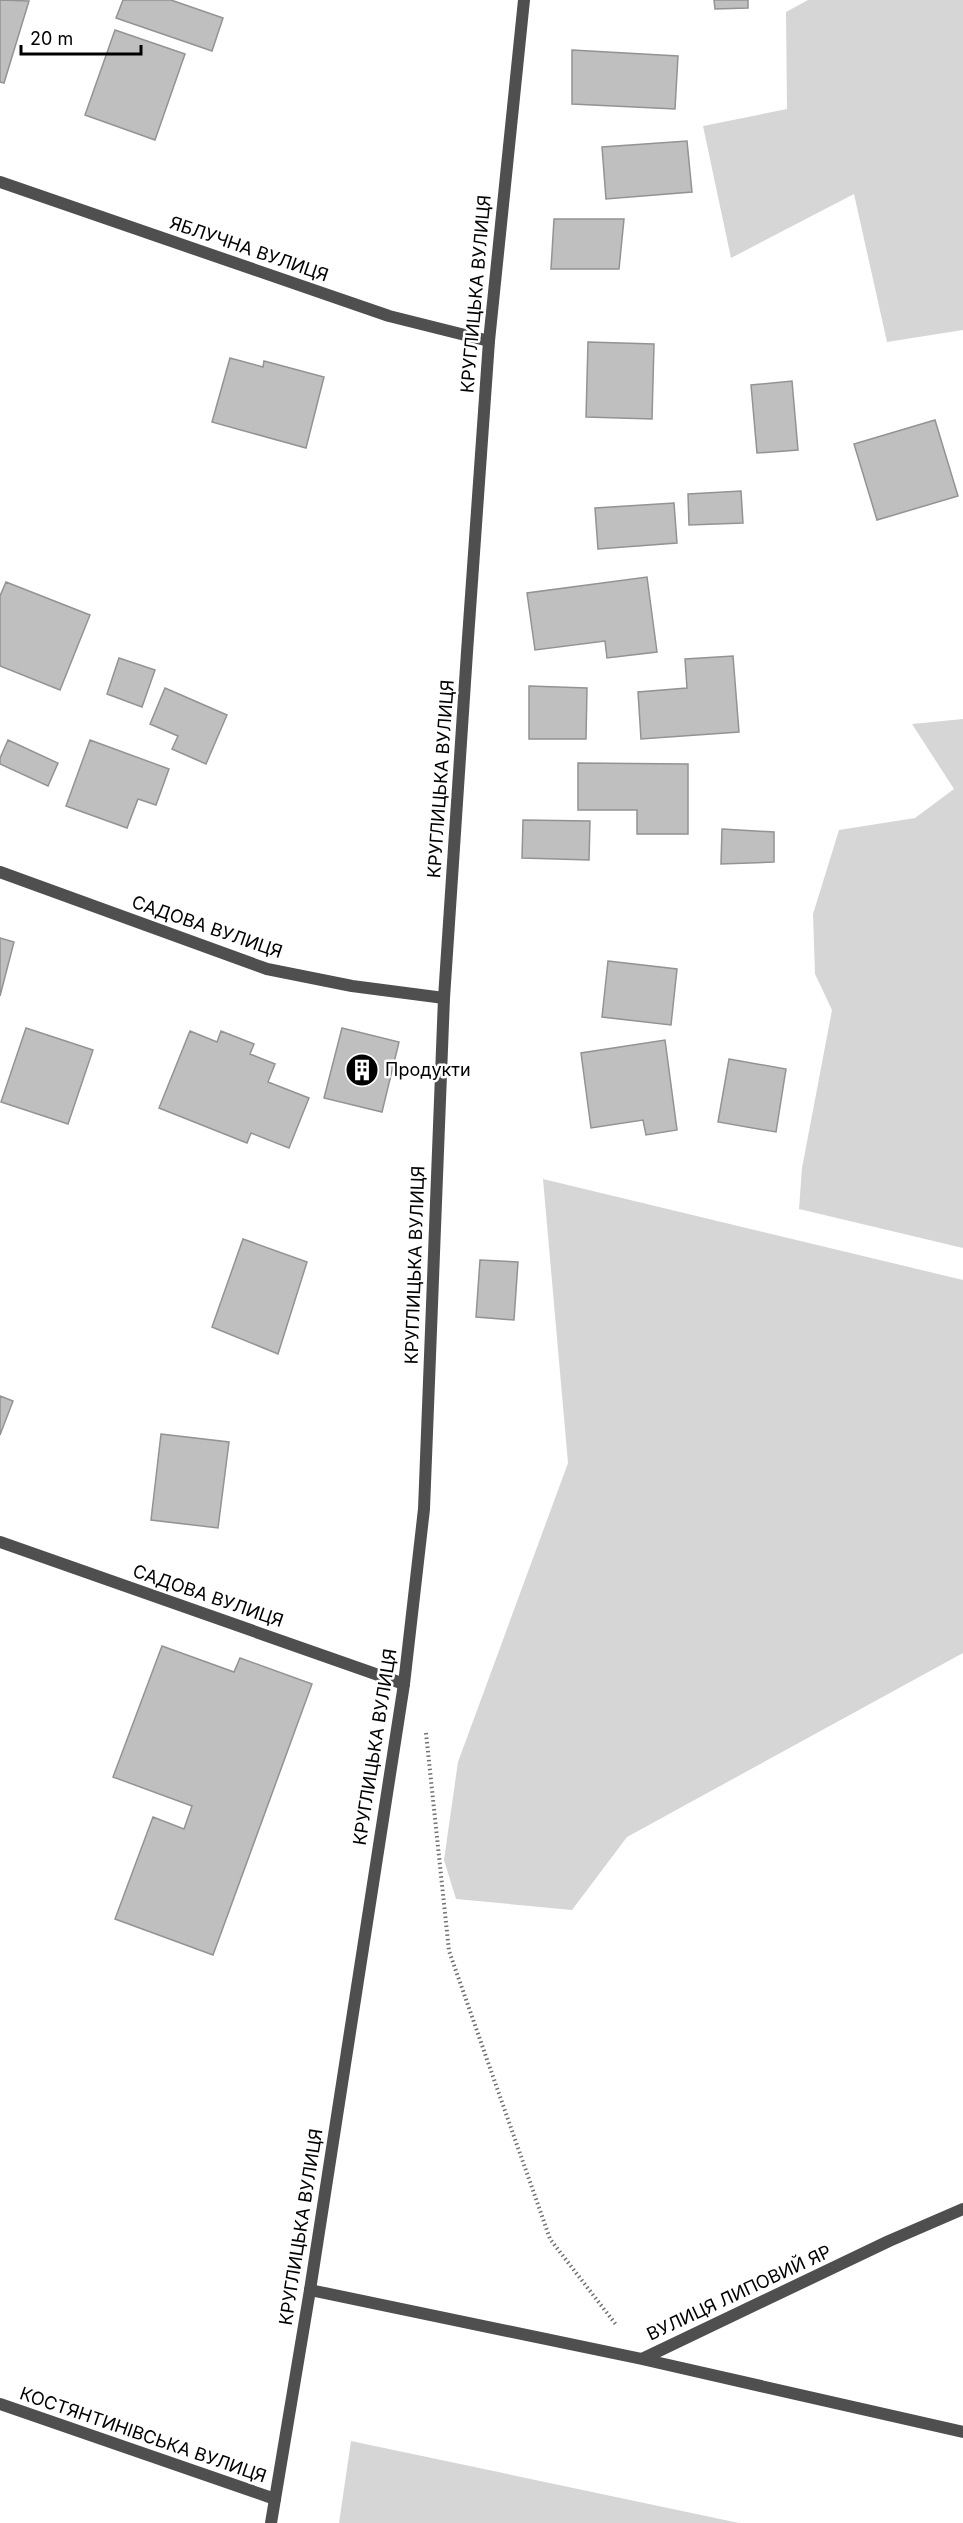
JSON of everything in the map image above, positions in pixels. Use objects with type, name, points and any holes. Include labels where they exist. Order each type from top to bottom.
[{"type":"street","name":"КРУГЛИЦЬКА ВУЛИЦЯ","points":[[271,2523],[310,2290],[404,1684],[424,1509],[444,998],[489,341],[524,0]]},
{"type":"street","name":"ЯБЛУЧНА ВУЛИЦЯ","points":[[0,182],[390,316],[489,341]]},
{"type":"street","name":"САДОВА ВУЛИЦЯ","points":[[0,872],[267,969],[352,986],[444,998]]},
{"type":"street","name":"САДОВА ВУЛИЦЯ","points":[[0,1542],[404,1684]]},
{"type":"street","name":"ВУЛИЦЯ ЛИПОВИЙ ЯР","points":[[310,2290],[642,2359],[889,2241],[963,2209]]},
{"type":"street","points":[[642,2359],[963,2432]]},
{"type":"street","name":"КОСТЯНТИНІВСЬКА ВУЛИЦЯ","points":[[0,2404],[275,2499]]},
{"type":"path","points":[[425,1725],[449,1951],[550,2239],[642,2359]]},
{"type":"shaded area","points":[[808,0],[963,0],[963,330],[887,342],[854,194],[731,258],[703,126],[787,109],[786,12]]},
{"type":"shaded area","points":[[963,719],[963,1248],[799,1209],[802,1168],[832,1010],[815,974],[813,914],[839,830],[915,818],[954,789],[912,724]]},
{"type":"shaded area","points":[[543,1179],[963,1280],[963,1653],[627,1837],[572,1910],[456,1899],[444,1860],[458,1762],[568,1463]]},
{"type":"shaded area","points":[[351,2441],[739,2523],[339,2523]]},
{"type":"building","points":[[0,0],[29,1],[4,83],[0,82]]},
{"type":"building","points":[[123,0],[171,0],[223,18],[212,51],[116,18]]},
{"type":"building","points":[[714,0],[748,0],[748,8],[715,9]]},
{"type":"building","points":[[115,30],[185,54],[155,140],[85,115]]},
{"type":"building","points":[[572,50],[678,56],[675,109],[572,104]]},
{"type":"building","points":[[687,141],[692,192],[606,199],[602,147]]},
{"type":"building","points":[[554,219],[624,219],[619,269],[551,269]]},
{"type":"building","points":[[588,342],[654,344],[652,419],[586,417]]},
{"type":"building","points":[[230,358],[263,367],[264,361],[324,377],[306,448],[212,422]]},
{"type":"building","points":[[792,381],[798,450],[757,453],[751,385]]},
{"type":"building","points":[[935,420],[958,496],[877,520],[854,444]]},
{"type":"building","points":[[741,491],[743,523],[689,525],[688,494]]},
{"type":"building","points":[[674,503],[677,543],[598,549],[595,508]]},
{"type":"building","points":[[647,577],[657,652],[607,658],[605,641],[535,650],[527,593]]},
{"type":"building","points":[[6,582],[90,615],[60,690],[0,666],[0,596]]},
{"type":"building","points":[[733,656],[739,732],[641,739],[638,692],[687,688],[685,659]]},
{"type":"building","points":[[119,658],[155,670],[142,707],[107,694]]},
{"type":"building","points":[[529,686],[587,688],[586,739],[529,739]]},
{"type":"building","points":[[165,688],[227,715],[206,764],[172,749],[178,736],[150,724]]},
{"type":"building","points":[[8,740],[58,763],[48,786],[0,764],[0,758]]},
{"type":"building","points":[[90,740],[169,769],[156,805],[138,799],[127,828],[66,806]]},
{"type":"building","points":[[578,763],[688,764],[688,834],[637,834],[637,810],[578,810]]},
{"type":"building","points":[[523,820],[590,821],[589,860],[522,858]]},
{"type":"building","points":[[722,829],[774,832],[774,862],[721,864]]},
{"type":"building","points":[[0,938],[14,942],[0,996]]},
{"type":"building","points":[[608,961],[677,969],[671,1025],[602,1017]]},
{"type":"building","points":[[26,1028],[93,1050],[68,1124],[1,1102]]},
{"type":"building","name":"Продукти","points":[[342,1028],[399,1042],[382,1112],[324,1098]]},
{"type":"building","points":[[190,1031],[217,1042],[221,1031],[254,1044],[250,1054],[275,1064],[268,1082],[309,1098],[289,1148],[251,1133],[247,1143],[159,1108]]},
{"type":"building","points":[[665,1040],[677,1130],[646,1135],[643,1120],[591,1128],[581,1053]]},
{"type":"building","points":[[729,1059],[786,1069],[776,1132],[718,1122]]},
{"type":"building","points":[[243,1239],[307,1262],[278,1354],[212,1327]]},
{"type":"building","points":[[480,1260],[518,1262],[514,1320],[476,1317]]},
{"type":"building","points":[[0,1396],[13,1401],[0,1435]]},
{"type":"building","points":[[161,1434],[229,1442],[218,1528],[151,1520]]},
{"type":"building","points":[[162,1646],[234,1672],[240,1658],[312,1684],[213,1955],[115,1919],[153,1817],[184,1829],[192,1806],[113,1777]]},
{"type":"place","name":"Продукти","points":[[362,1070]]}]
